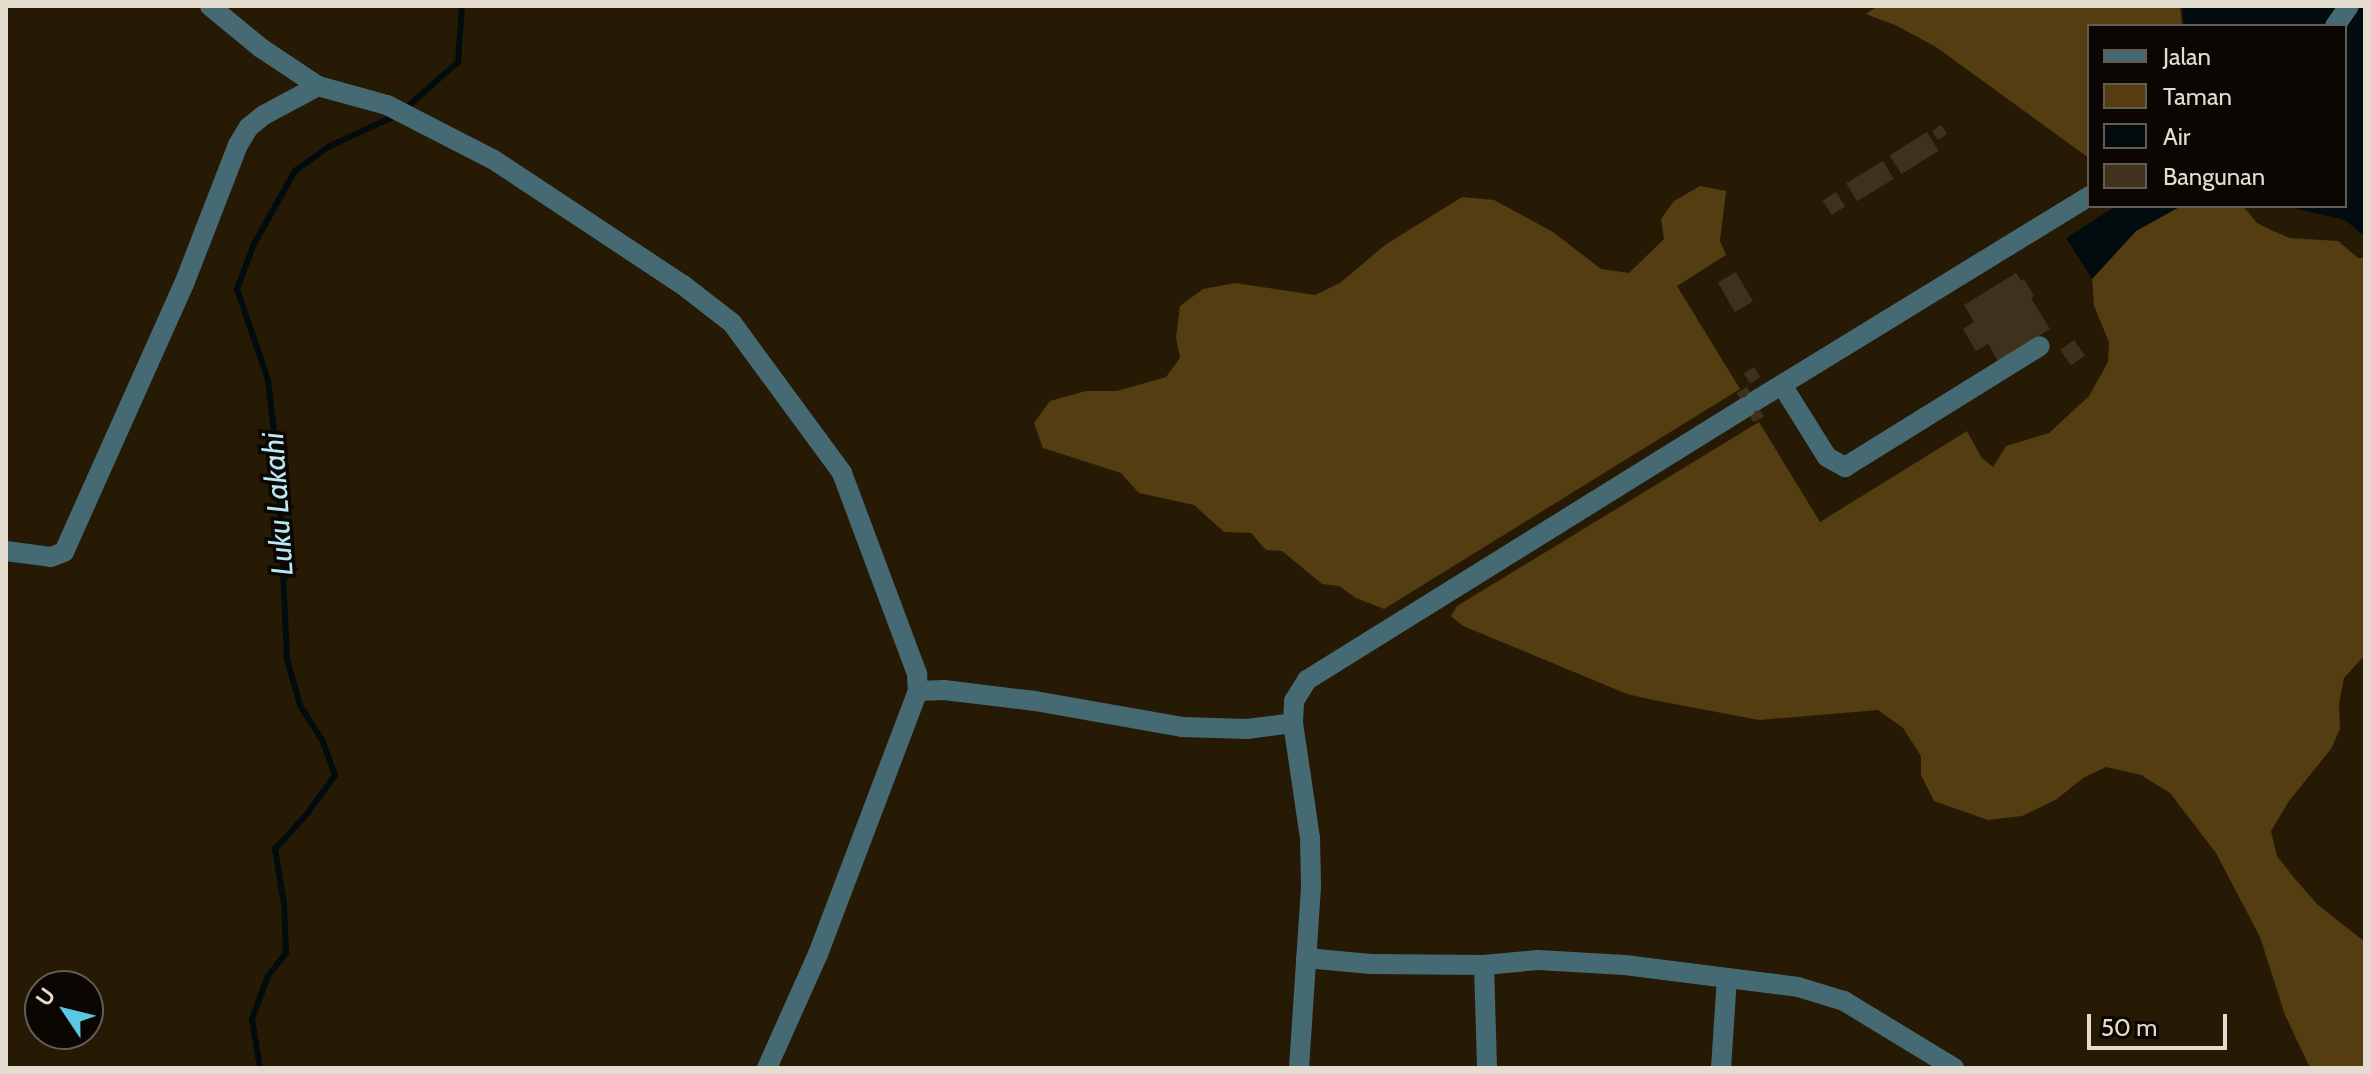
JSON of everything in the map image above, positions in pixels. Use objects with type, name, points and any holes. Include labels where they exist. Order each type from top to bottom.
[{"type":"street","points":[[210,6],[261,48],[318,86],[387,105],[494,160],[683,285],[738,329],[842,473],[917,674],[918,691],[818,954],[767,1068]]},
{"type":"street","points":[[2336,24],[2349,6]]},
{"type":"street","points":[[6,551],[51,557],[64,552],[195,259],[238,145],[249,127],[264,115],[318,86]]},
{"type":"street","points":[[1299,1068],[1310,838],[1293,723],[1294,701],[1307,680],[1323,667],[2087,197]]},
{"type":"street","points":[[1782,385],[1827,457],[1845,467],[2040,346]]},
{"type":"street","points":[[918,691],[944,690],[1035,701],[1182,727],[1247,729],[1293,723]]},
{"type":"street","points":[[1306,958],[1371,964],[1484,965],[1538,960],[1625,965],[1823,993],[1890,1027],[1931,1061],[1954,1068]]},
{"type":"street","points":[[1484,965],[1487,1068]]},
{"type":"street","points":[[1721,1068],[1727,978]]},
{"type":"green space","points":[[1878,6],[2180,6],[2182,24],[2087,24],[2087,157],[1936,47],[1895,25],[1866,14]]},
{"type":"green space","points":[[1700,186],[1726,191],[1720,241],[1726,255],[1677,286],[1740,389],[1384,609],[1356,598],[1339,586],[1322,584],[1282,551],[1266,550],[1251,533],[1224,532],[1194,505],[1139,493],[1121,473],[1043,448],[1034,423],[1050,401],[1086,391],[1117,391],[1166,377],[1180,358],[1176,337],[1180,306],[1203,289],[1235,283],[1315,295],[1340,283],[1385,245],[1462,197],[1494,200],[1553,232],[1601,269],[1629,273],[1664,239],[1661,219],[1674,201]]},
{"type":"green space","points":[[2177,208],[2245,208],[2257,223],[2290,238],[2338,241],[2358,258],[2365,258],[2365,655],[2344,678],[2339,704],[2340,729],[2331,749],[2289,801],[2271,831],[2277,856],[2295,879],[2318,905],[2365,942],[2365,1068],[2310,1068],[2285,1015],[2260,937],[2216,853],[2170,793],[2141,775],[2106,767],[2083,778],[2057,799],[2022,816],[1988,820],[1934,801],[1921,775],[1921,756],[1903,728],[1878,710],[1759,720],[1653,700],[1627,694],[1463,626],[1451,616],[1457,606],[1759,422],[1820,522],[1967,431],[1981,457],[1993,467],[2006,446],[2049,433],[2089,396],[2108,362],[2109,342],[2094,306],[2092,279],[2136,231]]},
{"type":"water","points":[[2182,6],[2365,6],[2365,237],[2345,220],[2294,208],[2347,208],[2347,24],[2184,24]]},
{"type":"water","points":[[2113,208],[2177,208],[2136,231],[2092,279],[2066,238]]},
{"type":"building","points":[[1941,125],[1947,134],[1938,140],[1932,131]]},
{"type":"building","points":[[1927,132],[1939,151],[1901,174],[1890,155]]},
{"type":"building","points":[[1883,161],[1894,179],[1857,201],[1846,183]]},
{"type":"building","points":[[1836,192],[1845,206],[1832,215],[1823,201]]},
{"type":"building","points":[[1736,272],[1753,301],[1735,312],[1718,282]]},
{"type":"building","points":[[2016,273],[2021,281],[2024,279],[2034,296],[2031,298],[2050,329],[1998,361],[1988,344],[1976,351],[1963,329],[1974,322],[1964,305]]},
{"type":"building","points":[[2074,340],[2085,356],[2071,365],[2060,350]]},
{"type":"building","points":[[1754,367],[1760,377],[1750,383],[1744,373]]},
{"type":"building","points":[[1747,387],[1764,416],[1754,422],[1737,393]]},
{"type":"waterway","name":"Luku Lakahi","points":[[406,108],[458,62],[462,6]]},
{"type":"waterway","name":"Luku Lakahi","points":[[260,1068],[252,1019],[268,976],[286,953],[284,904],[275,849],[307,814],[335,775],[322,740],[300,705],[287,659],[278,464],[268,380],[237,289],[254,244],[295,171],[328,147],[397,115]]}]
